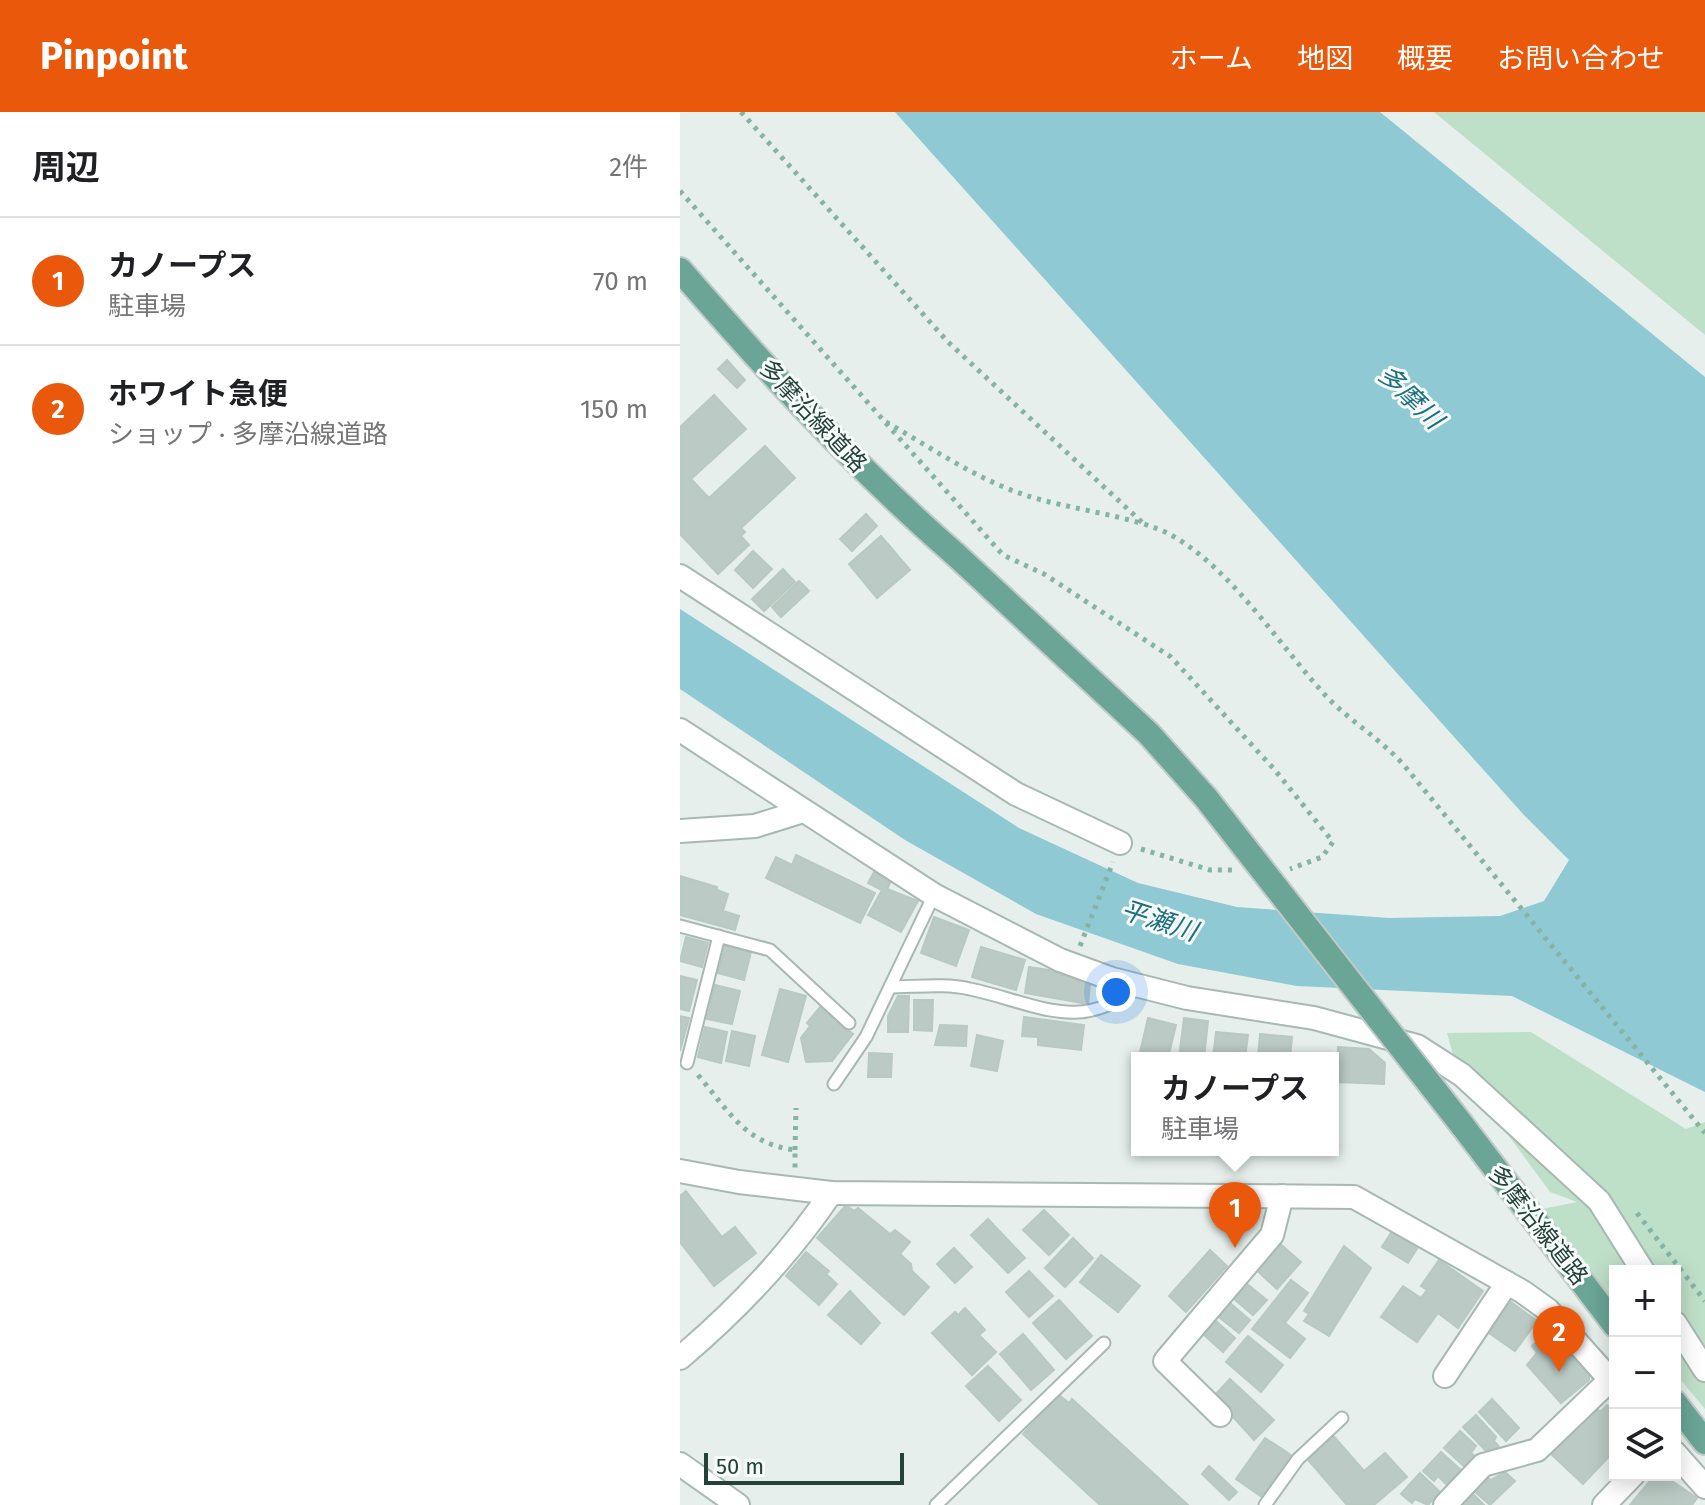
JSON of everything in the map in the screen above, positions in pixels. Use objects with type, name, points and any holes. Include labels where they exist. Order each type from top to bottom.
[{"type":"main road","name":"多摩沿線道路","points":[[680,270],[887,495],[1149,734],[1187,777],[1462,1125],[1609,1317]]},
{"type":"main road","points":[[1680,1409],[1705,1442]]},
{"type":"street","points":[[680,576],[1016,794],[1120,843]]},
{"type":"street","points":[[680,730],[934,895],[1060,960],[1187,998],[1327,1020],[1417,1046],[1462,1075],[1599,1201],[1639,1265]]},
{"type":"street","points":[[680,831],[755,826],[803,811]]},
{"type":"street","points":[[680,1171],[831,1193],[1354,1197],[1507,1283],[1548,1310],[1609,1379]]},
{"type":"street","points":[[680,1358],[718,1326],[798,1242],[831,1193]]},
{"type":"street","points":[[1220,1415],[1165,1361],[1272,1235],[1282,1196]]},
{"type":"street","points":[[1445,1376],[1507,1283]]},
{"type":"street","points":[[1681,1332],[1705,1370]]},
{"type":"street","points":[[1445,1505],[1483,1465],[1537,1450],[1609,1385]]},
{"type":"street","points":[[1681,1460],[1705,1487]]},
{"type":"street","points":[[680,1464],[738,1505]]},
{"type":"street","points":[[1604,1505],[1627,1481]]},
{"type":"lane","points":[[834,1084],[866,1037],[934,895]]},
{"type":"lane","points":[[680,926],[770,950],[849,1023]]},
{"type":"lane","points":[[687,1063],[719,936]]},
{"type":"lane","points":[[890,987],[967,988],[1036,1006],[1088,1014],[1125,996],[1138,985]]},
{"type":"lane","points":[[936,1505],[1104,1343]]},
{"type":"lane","points":[[1265,1505],[1298,1459],[1342,1418]]},
{"type":"path","points":[[741,112],[948,342],[1146,526]]},
{"type":"path","points":[[680,191],[1003,555],[1044,574],[1171,657],[1264,758],[1333,842]]},
{"type":"path","points":[[881,419],[1023,495],[1146,526],[1194,549],[1217,571],[1327,697],[1357,725],[1378,737],[1403,764],[1705,1135]]},
{"type":"path","points":[[1076,958],[1120,843]]},
{"type":"path","points":[[687,1063],[720,1107],[765,1145],[795,1150]]},
{"type":"path","points":[[795,1189],[796,1108]]},
{"type":"green space","points":[[1434,112],[1705,112],[1705,335]]},
{"type":"green space","points":[[1531,1032],[1686,1129],[1705,1122],[1705,1409],[1681,1380],[1681,1265],[1609,1265],[1609,1296],[1537,1210],[1577,1202],[1550,1192],[1455,1062],[1447,1033]]},
{"type":"water","points":[[895,112],[1380,112],[1705,377],[1705,1092],[1512,996],[1297,986],[1178,964],[1036,914],[905,840],[680,689],[680,609],[1019,828],[1138,883],[1237,907],[1389,918],[1500,916],[1544,901],[1569,860],[1523,814]]},
{"type":"building","points":[[727,360],[745,380],[737,388],[718,369]]},
{"type":"building","points":[[714,395],[746,429],[691,479],[709,498],[765,446],[795,478],[741,528],[745,532],[741,536],[749,545],[718,574],[680,534],[680,427]]},
{"type":"building","points":[[866,514],[877,526],[852,551],[840,539]]},
{"type":"building","points":[[881,536],[910,570],[877,598],[849,564]]},
{"type":"building","points":[[753,551],[772,569],[753,588],[735,570]]},
{"type":"building","points":[[783,569],[795,582],[764,611],[752,599]]},
{"type":"building","points":[[799,581],[809,591],[781,617],[772,607]]},
{"type":"building","points":[[796,855],[875,893],[860,923],[766,878],[776,857],[792,865]]},
{"type":"building","points":[[874,872],[891,881],[887,889],[918,901],[901,932],[868,915],[882,890],[868,883]]},
{"type":"building","points":[[680,876],[717,887],[717,890],[728,894],[723,911],[739,916],[735,930],[680,915]]},
{"type":"building","points":[[934,917],[969,930],[956,966],[921,953]]},
{"type":"building","points":[[686,937],[708,943],[702,967],[680,961]]},
{"type":"building","points":[[725,946],[751,952],[744,980],[718,973]]},
{"type":"building","points":[[981,947],[1025,960],[1016,990],[972,977]]},
{"type":"building","points":[[1029,967],[1063,972],[1090,983],[1088,1004],[1025,993]]},
{"type":"building","points":[[680,976],[697,980],[689,1011],[680,1009]]},
{"type":"building","points":[[715,985],[740,991],[732,1024],[707,1019]]},
{"type":"building","points":[[780,989],[806,996],[788,1062],[762,1055]]},
{"type":"building","points":[[898,996],[909,996],[908,1032],[888,1032],[888,1016]]},
{"type":"building","points":[[914,1000],[933,1000],[932,1031],[914,1030]]},
{"type":"building","points":[[820,1007],[853,1034],[832,1061],[806,1062],[801,1038],[810,1026],[807,1023]]},
{"type":"building","points":[[680,1016],[689,1018],[680,1051]]},
{"type":"building","points":[[1024,1017],[1084,1025],[1081,1050],[1038,1045],[1038,1037],[1022,1036]]},
{"type":"building","points":[[1148,1018],[1176,1025],[1169,1052],[1140,1052]]},
{"type":"building","points":[[1184,1018],[1208,1021],[1205,1052],[1180,1052]]},
{"type":"building","points":[[940,1025],[967,1026],[966,1046],[935,1045]]},
{"type":"building","points":[[705,1027],[727,1032],[721,1063],[698,1057]]},
{"type":"building","points":[[732,1031],[755,1036],[749,1066],[726,1061]]},
{"type":"building","points":[[1216,1032],[1248,1035],[1246,1052],[1214,1052]]},
{"type":"building","points":[[1260,1034],[1292,1037],[1291,1052],[1258,1052]]},
{"type":"building","points":[[977,1035],[1003,1041],[997,1071],[971,1066]]},
{"type":"building","points":[[1338,1047],[1369,1049],[1385,1063],[1384,1084],[1339,1082]]},
{"type":"building","points":[[869,1053],[892,1054],[891,1077],[868,1077]]},
{"type":"building","points":[[686,1191],[722,1237],[735,1227],[756,1253],[714,1286],[680,1242],[680,1196]]},
{"type":"building","points":[[846,1205],[854,1211],[858,1208],[890,1234],[895,1230],[910,1242],[900,1254],[929,1287],[904,1315],[817,1238]]},
{"type":"building","points":[[1044,1210],[1069,1235],[1049,1255],[1023,1230]]},
{"type":"building","points":[[988,1219],[1025,1258],[1008,1273],[971,1235]]},
{"type":"building","points":[[1392,1231],[1418,1247],[1408,1263],[1382,1247]]},
{"type":"building","points":[[1073,1238],[1093,1258],[1065,1287],[1045,1268]]},
{"type":"building","points":[[1277,1241],[1301,1262],[1277,1289],[1253,1267]]},
{"type":"building","points":[[1344,1246],[1371,1268],[1329,1336],[1304,1321],[1309,1314],[1304,1311]]},
{"type":"building","points":[[954,1248],[972,1267],[955,1283],[937,1264]]},
{"type":"building","points":[[1210,1250],[1227,1266],[1186,1312],[1169,1296]]},
{"type":"building","points":[[806,1252],[829,1271],[826,1274],[837,1284],[819,1305],[786,1276]]},
{"type":"building","points":[[1101,1255],[1140,1286],[1118,1312],[1080,1282]]},
{"type":"building","points":[[1439,1260],[1483,1291],[1458,1328],[1438,1313],[1417,1342],[1381,1317],[1403,1286],[1421,1298],[1427,1290],[1421,1286]]},
{"type":"building","points":[[1029,1271],[1053,1296],[1029,1317],[1006,1292]]},
{"type":"building","points":[[1291,1280],[1308,1293],[1285,1323],[1305,1339],[1290,1358],[1252,1329]]},
{"type":"building","points":[[1247,1284],[1267,1300],[1253,1315],[1234,1299]]},
{"type":"building","points":[[850,1291],[880,1323],[861,1344],[828,1315]]},
{"type":"building","points":[[1059,1300],[1092,1336],[1066,1359],[1033,1323]]},
{"type":"building","points":[[1511,1302],[1537,1321],[1515,1351],[1489,1333]]},
{"type":"building","points":[[1230,1303],[1250,1320],[1239,1333],[1219,1317]]},
{"type":"building","points":[[965,1308],[985,1330],[979,1335],[996,1352],[972,1375],[932,1333],[955,1312],[958,1315]]},
{"type":"building","points":[[1216,1321],[1235,1338],[1223,1352],[1204,1335]]},
{"type":"building","points":[[1547,1333],[1554,1334],[1589,1374],[1589,1380],[1561,1403],[1527,1365],[1537,1353],[1532,1346]]},
{"type":"building","points":[[1023,1334],[1054,1370],[1031,1390],[1000,1354]]},
{"type":"building","points":[[1248,1336],[1283,1365],[1261,1392],[1226,1362]]},
{"type":"building","points":[[988,1366],[1021,1400],[999,1421],[966,1386]]},
{"type":"building","points":[[1230,1379],[1274,1420],[1254,1440],[1214,1396]]},
{"type":"building","points":[[1059,1395],[1069,1403],[1072,1399],[1188,1505],[1100,1505],[1023,1434]]},
{"type":"building","points":[[1492,1399],[1519,1428],[1506,1441],[1479,1412]]},
{"type":"building","points":[[1607,1405],[1609,1407],[1609,1456],[1583,1484],[1551,1454],[1596,1407],[1600,1412]]},
{"type":"building","points":[[1476,1415],[1496,1437],[1494,1441],[1500,1448],[1491,1456],[1463,1427]]},
{"type":"building","points":[[1460,1431],[1476,1446],[1471,1453],[1476,1457],[1466,1468],[1444,1448]]},
{"type":"building","points":[[1330,1432],[1364,1471],[1385,1453],[1407,1477],[1374,1505],[1347,1505],[1304,1455]]},
{"type":"building","points":[[1265,1438],[1291,1455],[1262,1497],[1236,1479]]},
{"type":"building","points":[[1441,1452],[1462,1471],[1448,1486],[1438,1476],[1434,1481],[1423,1471]]},
{"type":"building","points":[[1209,1466],[1237,1492],[1229,1500],[1202,1474]]},
{"type":"building","points":[[1505,1472],[1515,1481],[1490,1505],[1474,1491],[1487,1477],[1491,1480]]},
{"type":"building","points":[[1420,1473],[1440,1492],[1428,1505],[1415,1499],[1412,1503],[1401,1494]]},
{"type":"building","points":[[1650,1481],[1672,1481],[1697,1498],[1692,1505],[1630,1505]]},
{"type":"building","points":[[1473,1494],[1484,1505],[1462,1505]]},
{"type":"place","name":"カノープス","points":[[1235,1248]]},
{"type":"place","name":"ホワイト急便","points":[[1559,1372]]},
{"type":"water label","name":"多摩川","points":[[1410,397]]},
{"type":"water label","name":"平瀬川","points":[[1159,921]]}]
